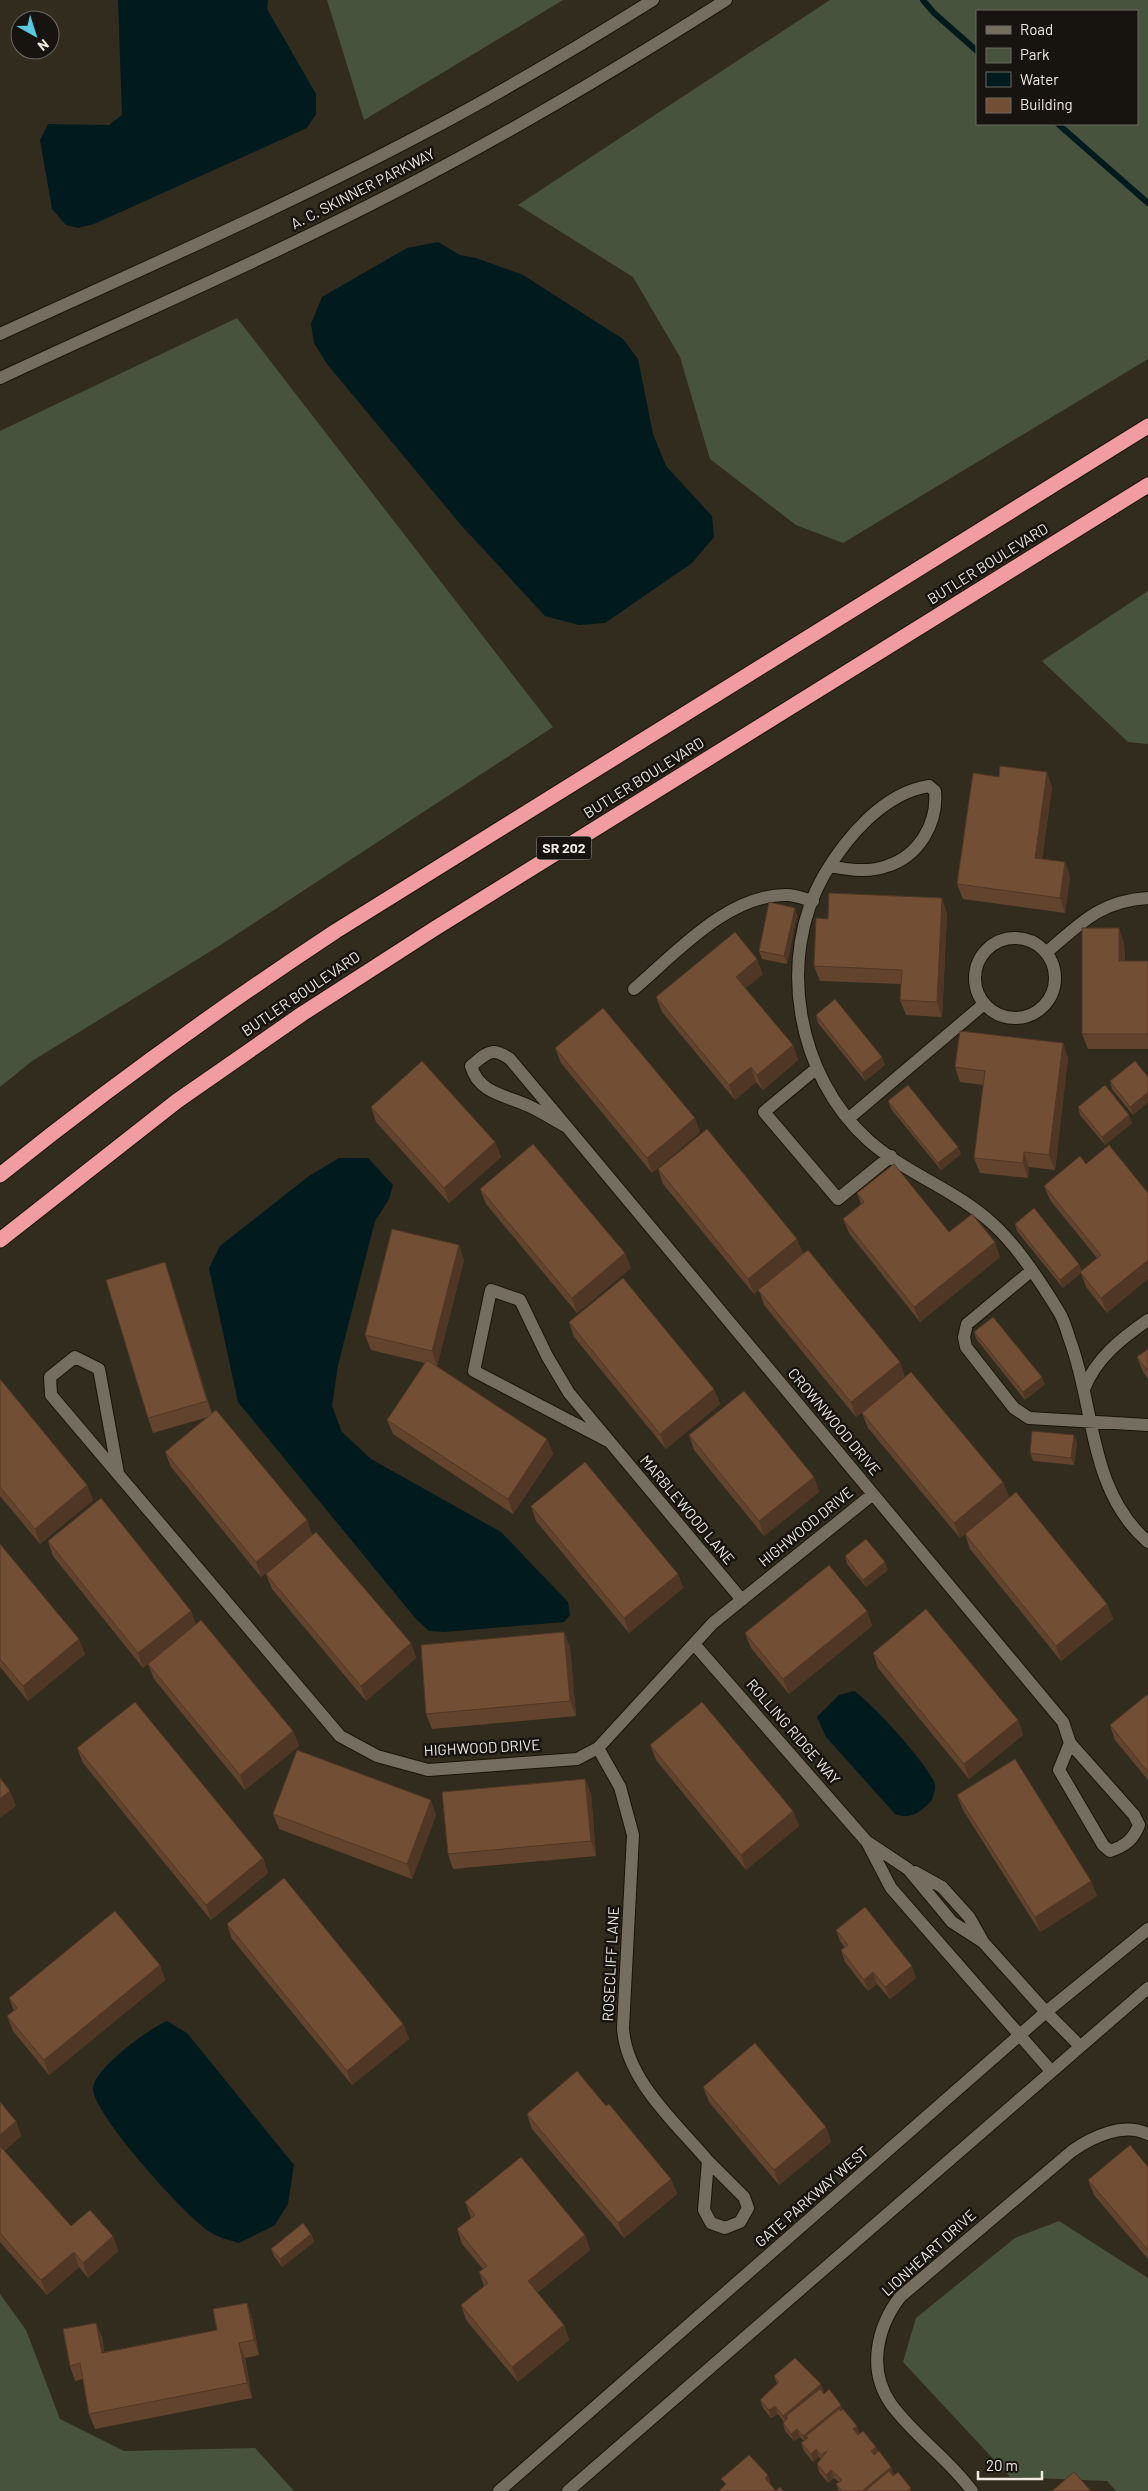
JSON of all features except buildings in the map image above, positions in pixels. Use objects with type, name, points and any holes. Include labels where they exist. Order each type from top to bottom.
[{"type":"highway","points":[[0,1175],[201,1023],[336,931],[1148,426]]},
{"type":"highway","name":"BUTLER BOULEVARD","points":[[0,1240],[177,1101],[302,1014],[450,918],[1148,485]]},
{"type":"street","name":"A. C. SKINNER PARKWAY","points":[[0,334],[297,196],[424,133],[566,54],[652,0]]},
{"type":"street","name":"A. C. SKINNER PARKWAY","points":[[0,378],[398,191],[578,91],[726,0]]},
{"type":"street","points":[[830,866],[848,870],[869,870],[888,866],[907,854],[921,842],[931,827],[936,804],[935,791],[928,786],[913,788],[892,801],[850,837],[830,866],[813,900],[799,961],[798,992],[800,1018],[821,1077],[848,1119],[869,1142],[940,1186],[994,1225],[1031,1271],[1061,1315],[1084,1389],[1088,1420],[1100,1465],[1110,1490],[1130,1525],[1148,1542]]},
{"type":"street","points":[[634,989],[715,919],[739,905],[767,897],[788,895],[813,900]]},
{"type":"street","points":[[1047,952],[1098,910],[1130,900],[1148,898]]},
{"type":"street","points":[[1013,937],[1026,939],[1038,944],[1047,952],[1054,965],[1056,979],[1053,992],[1040,1009],[1022,1018],[1007,1018],[994,1013],[984,1004],[974,980],[981,956],[990,947],[1001,940],[1013,937]]},
{"type":"street","points":[[848,1119],[984,1004]]},
{"type":"street","name":"CROWNWOOD DRIVE","points":[[567,1127],[528,1105],[491,1092],[474,1078],[471,1066],[488,1052],[499,1052],[510,1060],[567,1127],[1063,1722],[1070,1743],[1134,1815],[1139,1825],[1135,1836],[1124,1846],[1110,1851],[1102,1845],[1059,1770],[1070,1743]]},
{"type":"street","points":[[817,1068],[764,1112],[838,1199],[891,1156]]},
{"type":"street","points":[[1031,1271],[967,1324],[964,1337],[966,1347],[1014,1408],[1029,1418],[1148,1425]]},
{"type":"street","name":"MARBLEWOOD LANE","points":[[608,1441],[474,1371],[491,1290],[520,1300],[547,1356],[569,1393],[742,1600]]},
{"type":"street","points":[[1084,1389],[1090,1373],[1101,1359],[1121,1340],[1148,1320]]},
{"type":"street","name":"HIGHWOOD DRIVE","points":[[118,1473],[99,1369],[75,1357],[50,1377],[51,1395],[340,1736],[377,1756],[428,1770],[577,1759],[598,1748],[713,1624],[873,1494]]},
{"type":"street","name":"ROLLING RIDGE WAY","points":[[694,1644],[867,1842],[890,1888],[1019,2037],[1051,2071]]},
{"type":"street","name":"ROSECLIFF LANE","points":[[598,1748],[620,1787],[633,1835],[624,2046],[640,2081],[708,2161],[744,2197],[748,2208],[740,2222],[725,2228],[711,2223],[704,2210],[708,2161]]},
{"type":"street","name":"ROLLING RIDGE WAY","points":[[867,1842],[908,1869],[942,1887],[969,1917],[983,1942],[1046,2012]]},
{"type":"street","name":"GATE PARKWAY WEST","points":[[499,2491],[1046,2012],[1148,1929]]},
{"type":"street","points":[[568,2491],[1148,1988]]},
{"type":"street","points":[[1046,2012],[1080,2046]]},
{"type":"street","name":"LIONHEART DRIVE","points":[[972,2491],[891,2404],[881,2384],[877,2361],[879,2336],[887,2314],[900,2298],[1072,2151],[1088,2140],[1122,2130],[1148,2134]]},
{"type":"green space","points":[[327,0],[563,0],[364,120]]},
{"type":"green space","points":[[830,0],[1148,0],[1148,359],[843,543],[796,525],[710,459],[680,357],[633,277],[518,205]]},
{"type":"green space","points":[[237,318],[553,727],[219,946],[32,1061],[0,1087],[0,431]]},
{"type":"green space","points":[[1148,591],[1148,744],[1128,742],[1042,661]]},
{"type":"green space","points":[[1059,2221],[1148,2278],[1148,2491],[1116,2491],[1107,2481],[1010,2477],[903,2362],[916,2318],[1015,2238]]},
{"type":"green space","points":[[0,2294],[26,2330],[60,2419],[124,2451],[255,2448],[294,2491],[0,2491]]},
{"type":"water","points":[[118,0],[268,0],[267,9],[316,94],[316,114],[307,128],[94,224],[78,228],[66,225],[52,209],[40,140],[48,124],[109,125],[122,115]]},
{"type":"water","points":[[438,242],[460,255],[476,258],[523,275],[623,339],[638,359],[653,434],[666,466],[712,516],[714,537],[692,563],[605,623],[579,625],[545,616],[461,525],[327,364],[314,343],[311,324],[322,297],[407,248]]},
{"type":"water","points":[[339,1158],[368,1158],[393,1185],[389,1199],[375,1221],[338,1365],[332,1406],[342,1432],[371,1459],[501,1532],[568,1602],[570,1615],[564,1622],[444,1632],[429,1631],[416,1619],[238,1402],[209,1268],[220,1246],[309,1176]]},
{"type":"water","points":[[854,1691],[899,1735],[931,1776],[935,1785],[932,1800],[915,1814],[901,1816],[895,1814],[826,1737],[817,1717],[839,1695]]},
{"type":"water","points":[[167,2021],[187,2033],[294,2165],[288,2204],[275,2225],[239,2243],[213,2234],[198,2223],[162,2187],[124,2141],[97,2102],[93,2089],[95,2081],[102,2071],[136,2040]]},
{"type":"waterway","points":[[923,0],[934,13],[976,50]]},
{"type":"waterway","points":[[1059,125],[1148,203]]}]
